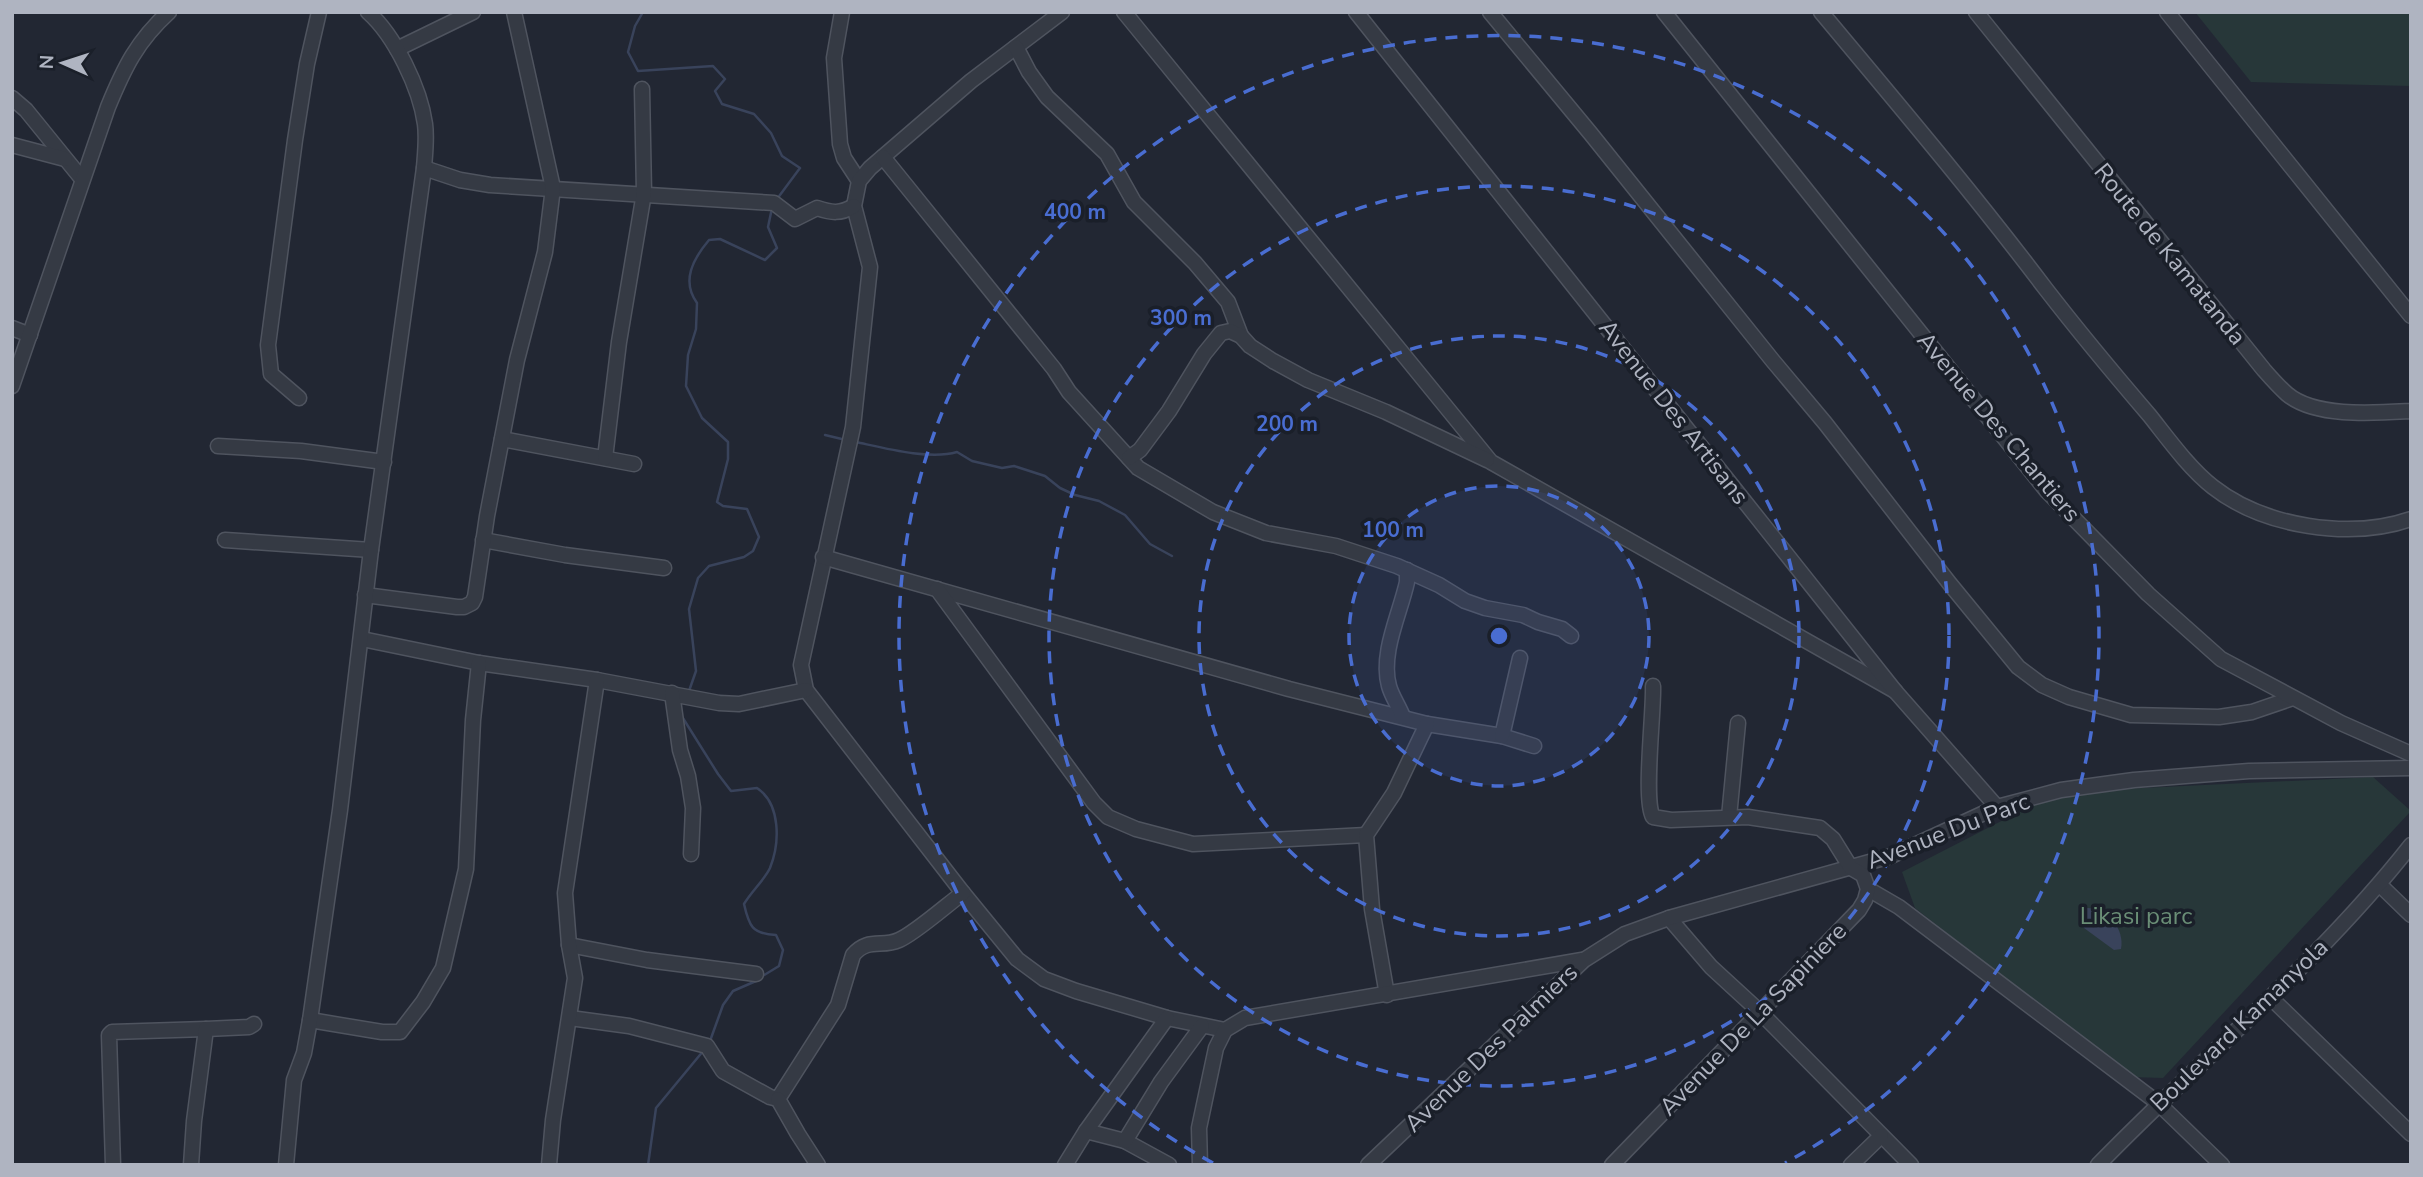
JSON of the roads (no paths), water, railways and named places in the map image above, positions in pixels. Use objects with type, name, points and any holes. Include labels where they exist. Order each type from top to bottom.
[{"type":"street","points":[[12,386],[82,179],[127,62],[153,28],[170,12]]},
{"type":"street","points":[[299,398],[271,374],[268,368],[268,345],[297,127],[319,12]]},
{"type":"street","points":[[286,1165],[294,1080],[304,1053],[310,1020],[424,168],[426,126],[419,97],[397,49],[368,12]]},
{"type":"street","points":[[397,49],[473,12]]},
{"type":"street","points":[[365,595],[464,607],[472,603],[475,597],[517,360],[545,252],[553,188],[514,12]]},
{"type":"street","points":[[842,12],[834,58],[840,144],[844,158],[859,181]]},
{"type":"street","points":[[1062,12],[971,81],[859,181],[855,205],[870,267],[850,441],[801,666],[806,690],[1017,959],[1044,979],[1167,1018],[1225,1030]]},
{"type":"street","points":[[1124,12],[1491,463]]},
{"type":"street","name":"Avenue Des Artisans","points":[[1356,12],[1895,691],[1997,807]]},
{"type":"street","points":[[1490,12],[1825,422],[2018,667],[2042,685],[2069,697],[2131,715],[2219,717],[2252,712],[2294,698]]},
{"type":"street","name":"Avenue Des Chantiers","points":[[1664,12],[2046,490],[2148,594],[2221,659],[2341,723],[2411,754]]},
{"type":"street","points":[[1821,12],[2010,243],[2085,341],[2188,462],[2213,487],[2241,504],[2270,516],[2309,526],[2344,530],[2378,527],[2411,519]]},
{"type":"street","name":"Route de Kamatanda","points":[[1976,12],[2264,370],[2289,396],[2318,408],[2350,412],[2411,411]]},
{"type":"street","points":[[2167,12],[2411,316]]},
{"type":"street","points":[[1016,47],[1029,72],[1047,97],[1107,154],[1134,202],[1195,263],[1228,302],[1241,336],[1250,346],[1308,380],[1386,412],[1491,463],[1895,691]]},
{"type":"street","points":[[605,458],[619,342],[645,193],[642,89]]},
{"type":"street","points":[[12,98],[26,110],[82,179]]},
{"type":"street","points":[[12,145],[65,159]]},
{"type":"street","points":[[883,157],[1054,369],[1069,392],[1138,468],[1213,512],[1241,524],[1266,533],[1336,546],[1406,570],[1465,601],[1485,608],[1523,615],[1562,629],[1571,636]]},
{"type":"street","points":[[424,168],[460,180],[490,185],[774,203],[795,219],[817,208],[835,213],[855,205]]},
{"type":"street","points":[[12,328],[30,335]]},
{"type":"street","points":[[1129,458],[1140,450],[1152,435],[1204,354],[1221,333],[1230,331],[1241,336]]},
{"type":"street","points":[[502,439],[634,464]]},
{"type":"street","points":[[218,446],[301,451],[384,462]]},
{"type":"street","points":[[225,540],[371,550]]},
{"type":"street","points":[[483,540],[565,555],[664,568]]},
{"type":"street","points":[[823,557],[1289,689],[1427,723],[1502,736],[1534,746]]},
{"type":"street","points":[[1403,717],[1398,702],[1389,690],[1387,677],[1389,650],[1407,582],[1406,570]]},
{"type":"street","points":[[937,589],[1094,803],[1108,817],[1136,829],[1194,844],[1366,835]]},
{"type":"street","points":[[362,639],[479,663],[597,680],[704,701],[739,704],[806,690]]},
{"type":"street","points":[[1502,736],[1520,658]]},
{"type":"street","points":[[310,1020],[382,1032],[400,1032],[423,1002],[443,968],[466,869],[473,720],[479,663]]},
{"type":"street","points":[[549,1165],[553,1120],[575,978],[569,945],[565,893],[597,680]]},
{"type":"street","points":[[1653,686],[1649,777],[1650,812],[1653,817],[1729,817],[1790,822],[1820,828],[1833,839],[1851,868],[1863,875],[1868,889],[1899,907],[2158,1103],[2222,1165]]},
{"type":"street","points":[[675,694],[680,750],[688,776],[693,808],[691,853]]},
{"type":"street","points":[[1387,995],[1372,909],[1366,835],[1394,793],[1427,723]]},
{"type":"street","points":[[1729,817],[1738,723]]},
{"type":"street","name":"Avenue Du Parc","points":[[1584,960],[1625,933],[1669,918],[1891,856],[1997,807],[2061,790],[2134,780],[2249,771],[2411,768]]},
{"type":"street","name":"Boulevard Kamanyola","points":[[2098,1165],[2380,885],[2411,845]]},
{"type":"street","points":[[2380,885],[2411,915]]},
{"type":"street","name":"Avenue De La Sapiniere","points":[[1612,1165],[1859,910],[1868,889]]},
{"type":"street","points":[[778,1099],[838,1005],[853,955],[858,949],[865,945],[901,940],[963,893]]},
{"type":"street","points":[[1669,918],[1711,967],[1911,1165]]},
{"type":"street","points":[[569,945],[647,960],[756,974]]},
{"type":"street","points":[[1200,1165],[1199,1128],[1216,1048],[1225,1030],[1245,1017],[1584,960]]},
{"type":"street","name":"Avenue Des Palmiers","points":[[1368,1165],[1584,960]]},
{"type":"street","points":[[2270,997],[2411,1134]]},
{"type":"street","points":[[569,1018],[629,1026],[708,1046],[723,1071],[778,1099],[818,1165]]},
{"type":"street","points":[[1065,1165],[1086,1131],[1167,1018]]},
{"type":"street","points":[[113,1165],[109,1035],[113,1032],[249,1027],[254,1024]]},
{"type":"street","points":[[1125,1141],[1161,1082],[1202,1026]]},
{"type":"street","points":[[191,1165],[206,1029]]},
{"type":"street","points":[[1086,1131],[1125,1141],[1168,1165]]},
{"type":"street","points":[[1851,1165],[1881,1136]]},
{"type":"water","points":[[2086,908],[2101,911],[2113,921],[2122,941],[2121,949],[2114,950],[2084,928],[2079,920],[2080,913]]},
{"type":"waterway","points":[[643,12],[635,26],[628,52],[638,71],[713,66],[725,79],[715,91],[722,104],[754,114],[771,133],[782,156],[800,168],[777,199]]},
{"type":"waterway","points":[[689,691],[696,671],[689,609],[698,578],[709,566],[744,557],[753,551],[759,537],[747,509],[723,506],[717,502],[728,459],[728,442],[702,418],[686,386],[688,355],[696,329],[697,303],[690,287],[691,270],[709,240],[720,239],[765,260],[777,248],[768,227],[772,208]]},
{"type":"waterway","points":[[825,435],[846,440]]},
{"type":"waterway","points":[[856,442],[920,454],[957,452],[972,461],[1002,468],[1014,466],[1045,476],[1060,488],[1099,501],[1125,515],[1150,544],[1172,556]]},
{"type":"waterway","points":[[681,715],[731,791],[757,788],[771,804],[776,825],[776,847],[765,877],[744,904],[753,927],[762,933],[776,935],[783,950],[779,966],[761,977]]},
{"type":"waterway","points":[[710,1041],[723,1005],[733,991],[756,981]]},
{"type":"waterway","points":[[648,1165],[656,1108],[704,1050]]},
{"type":"park label","name":"Likasi parc","points":[[2136,916]]}]
